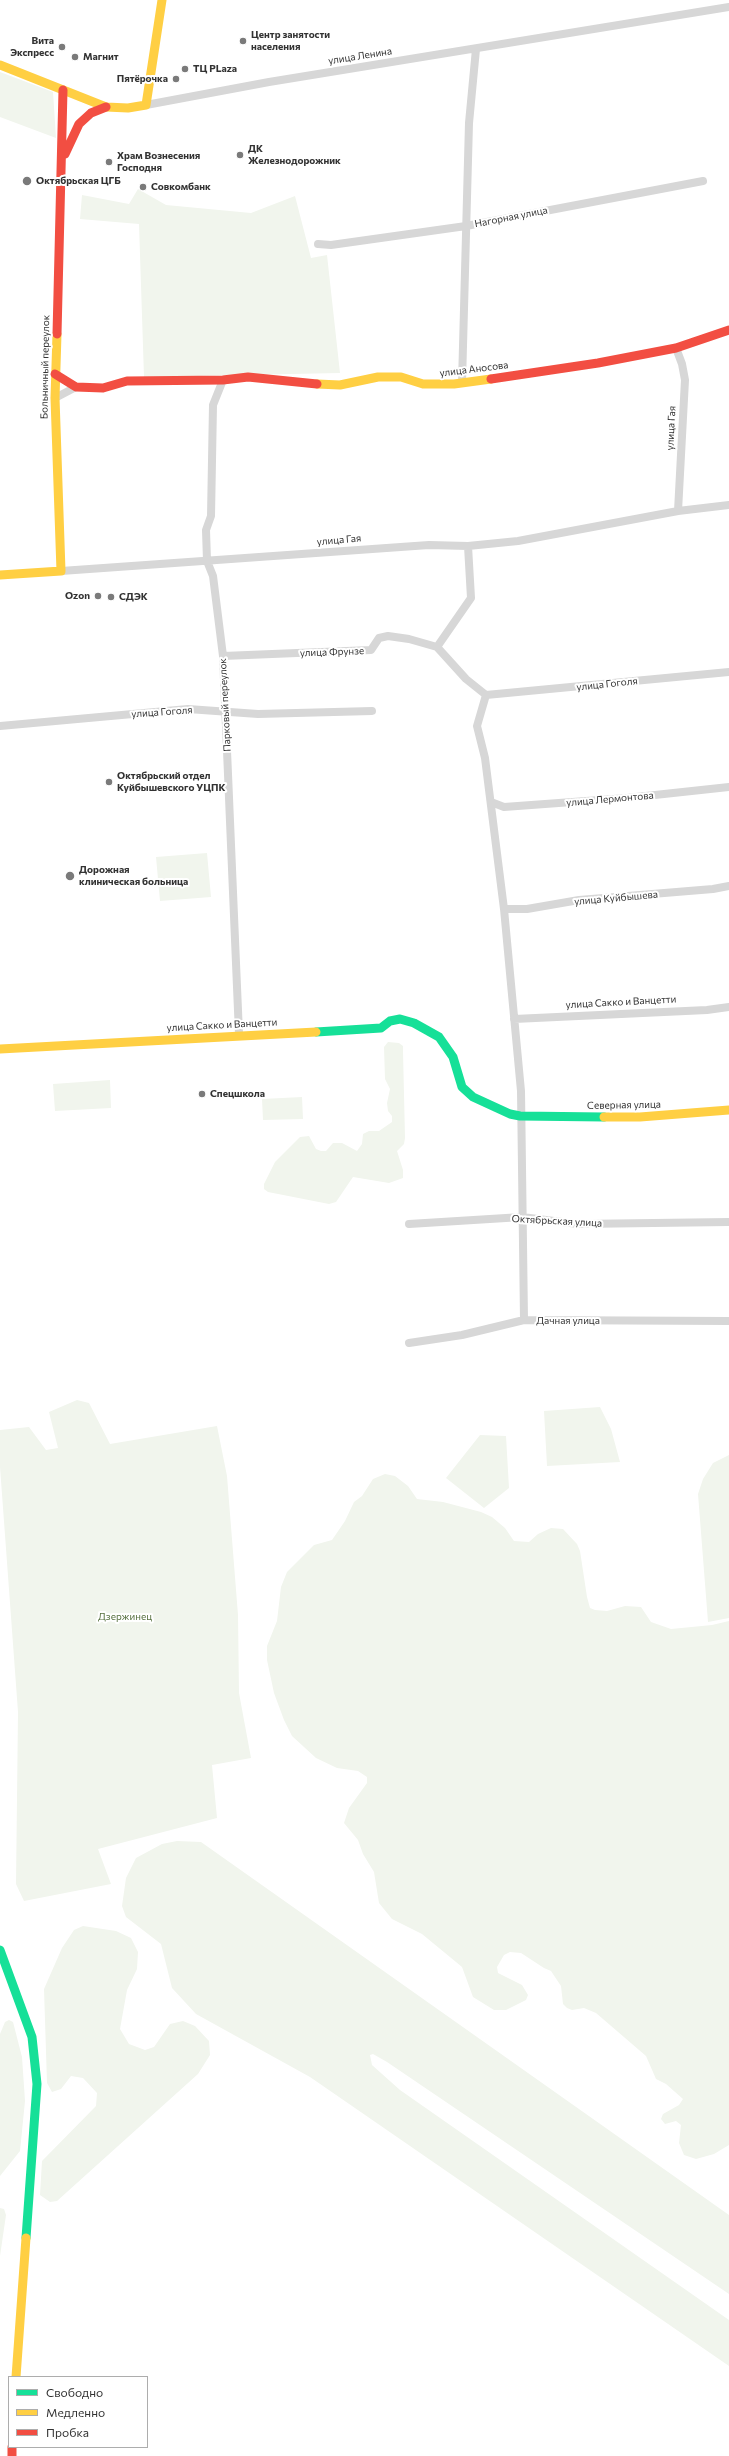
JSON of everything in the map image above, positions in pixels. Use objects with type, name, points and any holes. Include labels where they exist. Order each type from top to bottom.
[{"type":"street","points":[[146,105],[162,0]]},
{"type":"street","name":"улица Ленина","points":[[0,65],[106,107],[128,108],[276,81],[729,7]]},
{"type":"street","points":[[462,383],[469,123],[476,49]]},
{"type":"street","name":"Больничный переулок","points":[[61,571],[55,374],[63,90]]},
{"type":"street","name":"Больничный переулок","points":[[61,164],[79,124],[91,113],[106,107]]},
{"type":"street","name":"Нагорная улица","points":[[318,244],[331,245],[466,226],[703,181]]},
{"type":"street","name":"улица Аносова","points":[[55,374],[76,387],[103,388],[128,381],[223,380],[248,377],[294,383],[340,385],[378,377],[401,377],[423,384],[462,383],[676,348],[729,330]]},
{"type":"street","name":"улица Гая","points":[[676,348],[682,364],[684,380],[678,511]]},
{"type":"street","name":"Парковый переулок","points":[[223,380],[214,405],[211,516],[206,530],[207,561],[213,576],[223,656],[239,1034]]},
{"type":"street","name":"улица Аносова","points":[[55,398],[76,387]]},
{"type":"street","name":"улица Гая","points":[[0,575],[429,545],[468,546],[518,541],[678,511],[729,505]]},
{"type":"street","points":[[468,546],[471,598],[437,647],[466,679],[486,696],[477,726],[485,758],[504,909],[521,1091],[520,1116],[524,1320]]},
{"type":"street","name":"улица Фрунзе","points":[[223,656],[371,650],[379,638],[388,636],[409,639],[437,647]]},
{"type":"street","name":"улица Гоголя","points":[[486,696],[729,672]]},
{"type":"street","name":"улица Гоголя","points":[[0,726],[188,709],[258,714],[372,711]]},
{"type":"street","name":"улица Лермонтова","points":[[490,802],[504,807],[627,798],[729,787]]},
{"type":"street","name":"улица Куйбышева","points":[[504,909],[528,909],[579,900],[713,889],[729,886]]},
{"type":"street","name":"улица Сакко и Ванцетти","points":[[514,1019],[707,1010],[729,1007]]},
{"type":"street","name":"улица Сакко и Ванцетти","points":[[0,1049],[239,1034],[382,1028],[390,1021],[400,1019],[414,1023],[440,1037],[453,1057],[462,1087],[472,1097],[520,1116]]},
{"type":"street","name":"Северная улица","points":[[520,1116],[640,1117],[729,1110]]},
{"type":"street","name":"Октябрьская улица","points":[[410,1224],[522,1217],[578,1224],[729,1222]]},
{"type":"street","name":"Дачная улица","points":[[409,1343],[462,1335],[524,1320],[729,1321]]},
{"type":"street","points":[[0,1950],[32,2037],[37,2084],[16,2376]]},
{"type":"green space","points":[[0,72],[53,92],[56,138],[0,117]]},
{"type":"green space","points":[[138,189],[166,205],[251,213],[295,196],[311,258],[327,255],[340,373],[144,377],[139,224],[80,219],[82,195],[129,204]]},
{"type":"green space","points":[[207,853],[211,897],[160,901],[156,857]]},
{"type":"green space","points":[[388,1042],[399,1043],[403,1046],[405,1138],[404,1144],[397,1151],[403,1170],[403,1178],[389,1183],[353,1177],[336,1202],[329,1204],[268,1192],[264,1189],[264,1184],[275,1162],[300,1137],[309,1136],[316,1149],[321,1151],[326,1151],[333,1143],[342,1143],[357,1151],[362,1144],[363,1134],[369,1131],[379,1131],[392,1122],[392,1116],[388,1111],[387,1103],[390,1089],[385,1079],[384,1047]]},
{"type":"green space","points":[[110,1080],[111,1108],[55,1111],[53,1084]]},
{"type":"green space","points":[[302,1097],[303,1119],[263,1120],[262,1099]]},
{"type":"green space","name":"Дзержинец","points":[[77,1400],[89,1403],[110,1444],[217,1426],[227,1476],[238,1615],[239,1693],[251,1758],[212,1765],[217,1818],[98,1849],[111,1884],[24,1901],[16,1884],[18,1712],[0,1467],[0,1430],[29,1427],[46,1450],[58,1448],[49,1412]]},
{"type":"green space","points":[[600,1407],[611,1429],[620,1462],[547,1466],[544,1411]]},
{"type":"green space","points":[[480,1435],[506,1436],[509,1488],[484,1508],[446,1478]]},
{"type":"green space","points":[[729,1455],[729,1618],[708,1622],[698,1494],[703,1479],[713,1463]]},
{"type":"green space","points":[[385,1474],[395,1476],[408,1486],[417,1499],[443,1502],[481,1512],[492,1517],[505,1528],[514,1541],[529,1542],[538,1534],[551,1528],[563,1529],[577,1544],[580,1551],[590,1608],[607,1611],[625,1606],[641,1607],[651,1622],[671,1629],[712,1625],[729,1621],[729,2145],[714,2154],[696,2159],[684,2155],[679,2143],[681,2125],[676,2121],[665,2124],[661,2119],[663,2114],[679,2105],[683,2099],[666,2084],[656,2079],[646,2056],[596,2013],[584,2008],[572,2010],[567,2008],[563,2004],[561,1986],[551,1971],[521,1953],[510,1952],[504,1955],[497,1967],[498,1973],[522,1985],[528,1995],[526,2000],[506,2010],[494,2010],[473,1997],[462,1967],[422,1934],[392,1919],[379,1903],[374,1872],[363,1854],[358,1840],[344,1823],[349,1808],[367,1783],[367,1777],[358,1771],[337,1768],[316,1758],[292,1736],[284,1720],[274,1693],[267,1660],[267,1646],[277,1621],[281,1587],[287,1572],[314,1545],[332,1540],[345,1521],[354,1502],[362,1496],[373,1479]]},
{"type":"green space","points":[[177,1841],[201,1842],[729,2215],[729,2294],[387,2062],[373,2054],[370,2055],[372,2065],[400,2090],[729,2320],[729,2366],[310,2077],[196,2014],[172,1988],[161,1944],[126,1917],[122,1906],[126,1878],[136,1858],[162,1844]]},
{"type":"green space","points":[[83,1926],[116,1931],[131,1938],[138,1952],[137,1969],[127,1990],[120,2029],[129,2044],[145,2050],[154,2047],[170,2024],[183,2021],[195,2026],[209,2041],[210,2055],[198,2074],[57,2201],[50,2202],[40,2195],[42,2161],[96,2106],[97,2093],[83,2078],[71,2076],[61,2089],[52,2092],[47,2083],[44,1989],[62,1948],[74,1930]]},
{"type":"green space","points":[[9,2020],[13,2022],[22,2057],[25,2101],[20,2151],[0,2176],[0,2034],[5,2022]]},
{"type":"green space","points":[[0,2208],[4,2209],[6,2215],[0,2256]]},
{"type":"traffic: fast","points":[[316,1032],[381,1028],[390,1021],[400,1019],[414,1023],[439,1037],[453,1057],[462,1087],[473,1097],[510,1114],[520,1116],[604,1117]]},
{"type":"traffic: fast","points":[[0,1950],[32,2037],[37,2084],[26,2238]]},
{"type":"traffic: slow","points":[[0,65],[106,107],[128,108],[146,105],[162,0]]},
{"type":"traffic: slow","points":[[0,575],[61,571],[55,398],[57,334]]},
{"type":"traffic: slow","points":[[317,384],[340,385],[378,377],[401,377],[423,384],[454,384],[491,379]]},
{"type":"traffic: slow","points":[[0,1049],[316,1032]]},
{"type":"traffic: slow","points":[[604,1117],[640,1117],[729,1110]]},
{"type":"traffic: slow","points":[[16,2376],[26,2238]]},
{"type":"traffic: jam","points":[[57,334],[63,90]]},
{"type":"traffic: jam","points":[[65,154],[79,124],[91,113],[106,107]]},
{"type":"traffic: jam","points":[[491,379],[598,363],[676,348],[729,330]]},
{"type":"traffic: jam","points":[[55,374],[76,387],[103,388],[127,381],[223,380],[248,377],[317,384]]},
{"type":"traffic: jam","points":[[12,2448],[12,2456]]},
{"type":"place","name":"Центр занятости населения","points":[[243,41]]},
{"type":"place","name":"Вита Экспресс","points":[[62,47]]},
{"type":"place","name":"Магнит","points":[[75,57]]},
{"type":"place","name":"ТЦ PLaza","points":[[185,69]]},
{"type":"place","name":"Пятёрочка","points":[[176,79]]},
{"type":"place","name":"ДК Железнодорожник","points":[[240,155]]},
{"type":"place","name":"Храм Вознесения Господня","points":[[109,162]]},
{"type":"place","name":"Октябрьская ЦГБ","points":[[27,181]]},
{"type":"place","name":"Совкомбанк","points":[[143,187]]},
{"type":"place","name":"Ozon","points":[[98,596]]},
{"type":"place","name":"СДЭК","points":[[111,597]]},
{"type":"place","name":"Октябрьский отдел Куйбышевского УЦПК","points":[[109,782]]},
{"type":"place","name":"Дорожная клиническая больница","points":[[70,876]]},
{"type":"place","name":"Спецшкола","points":[[202,1094]]}]
